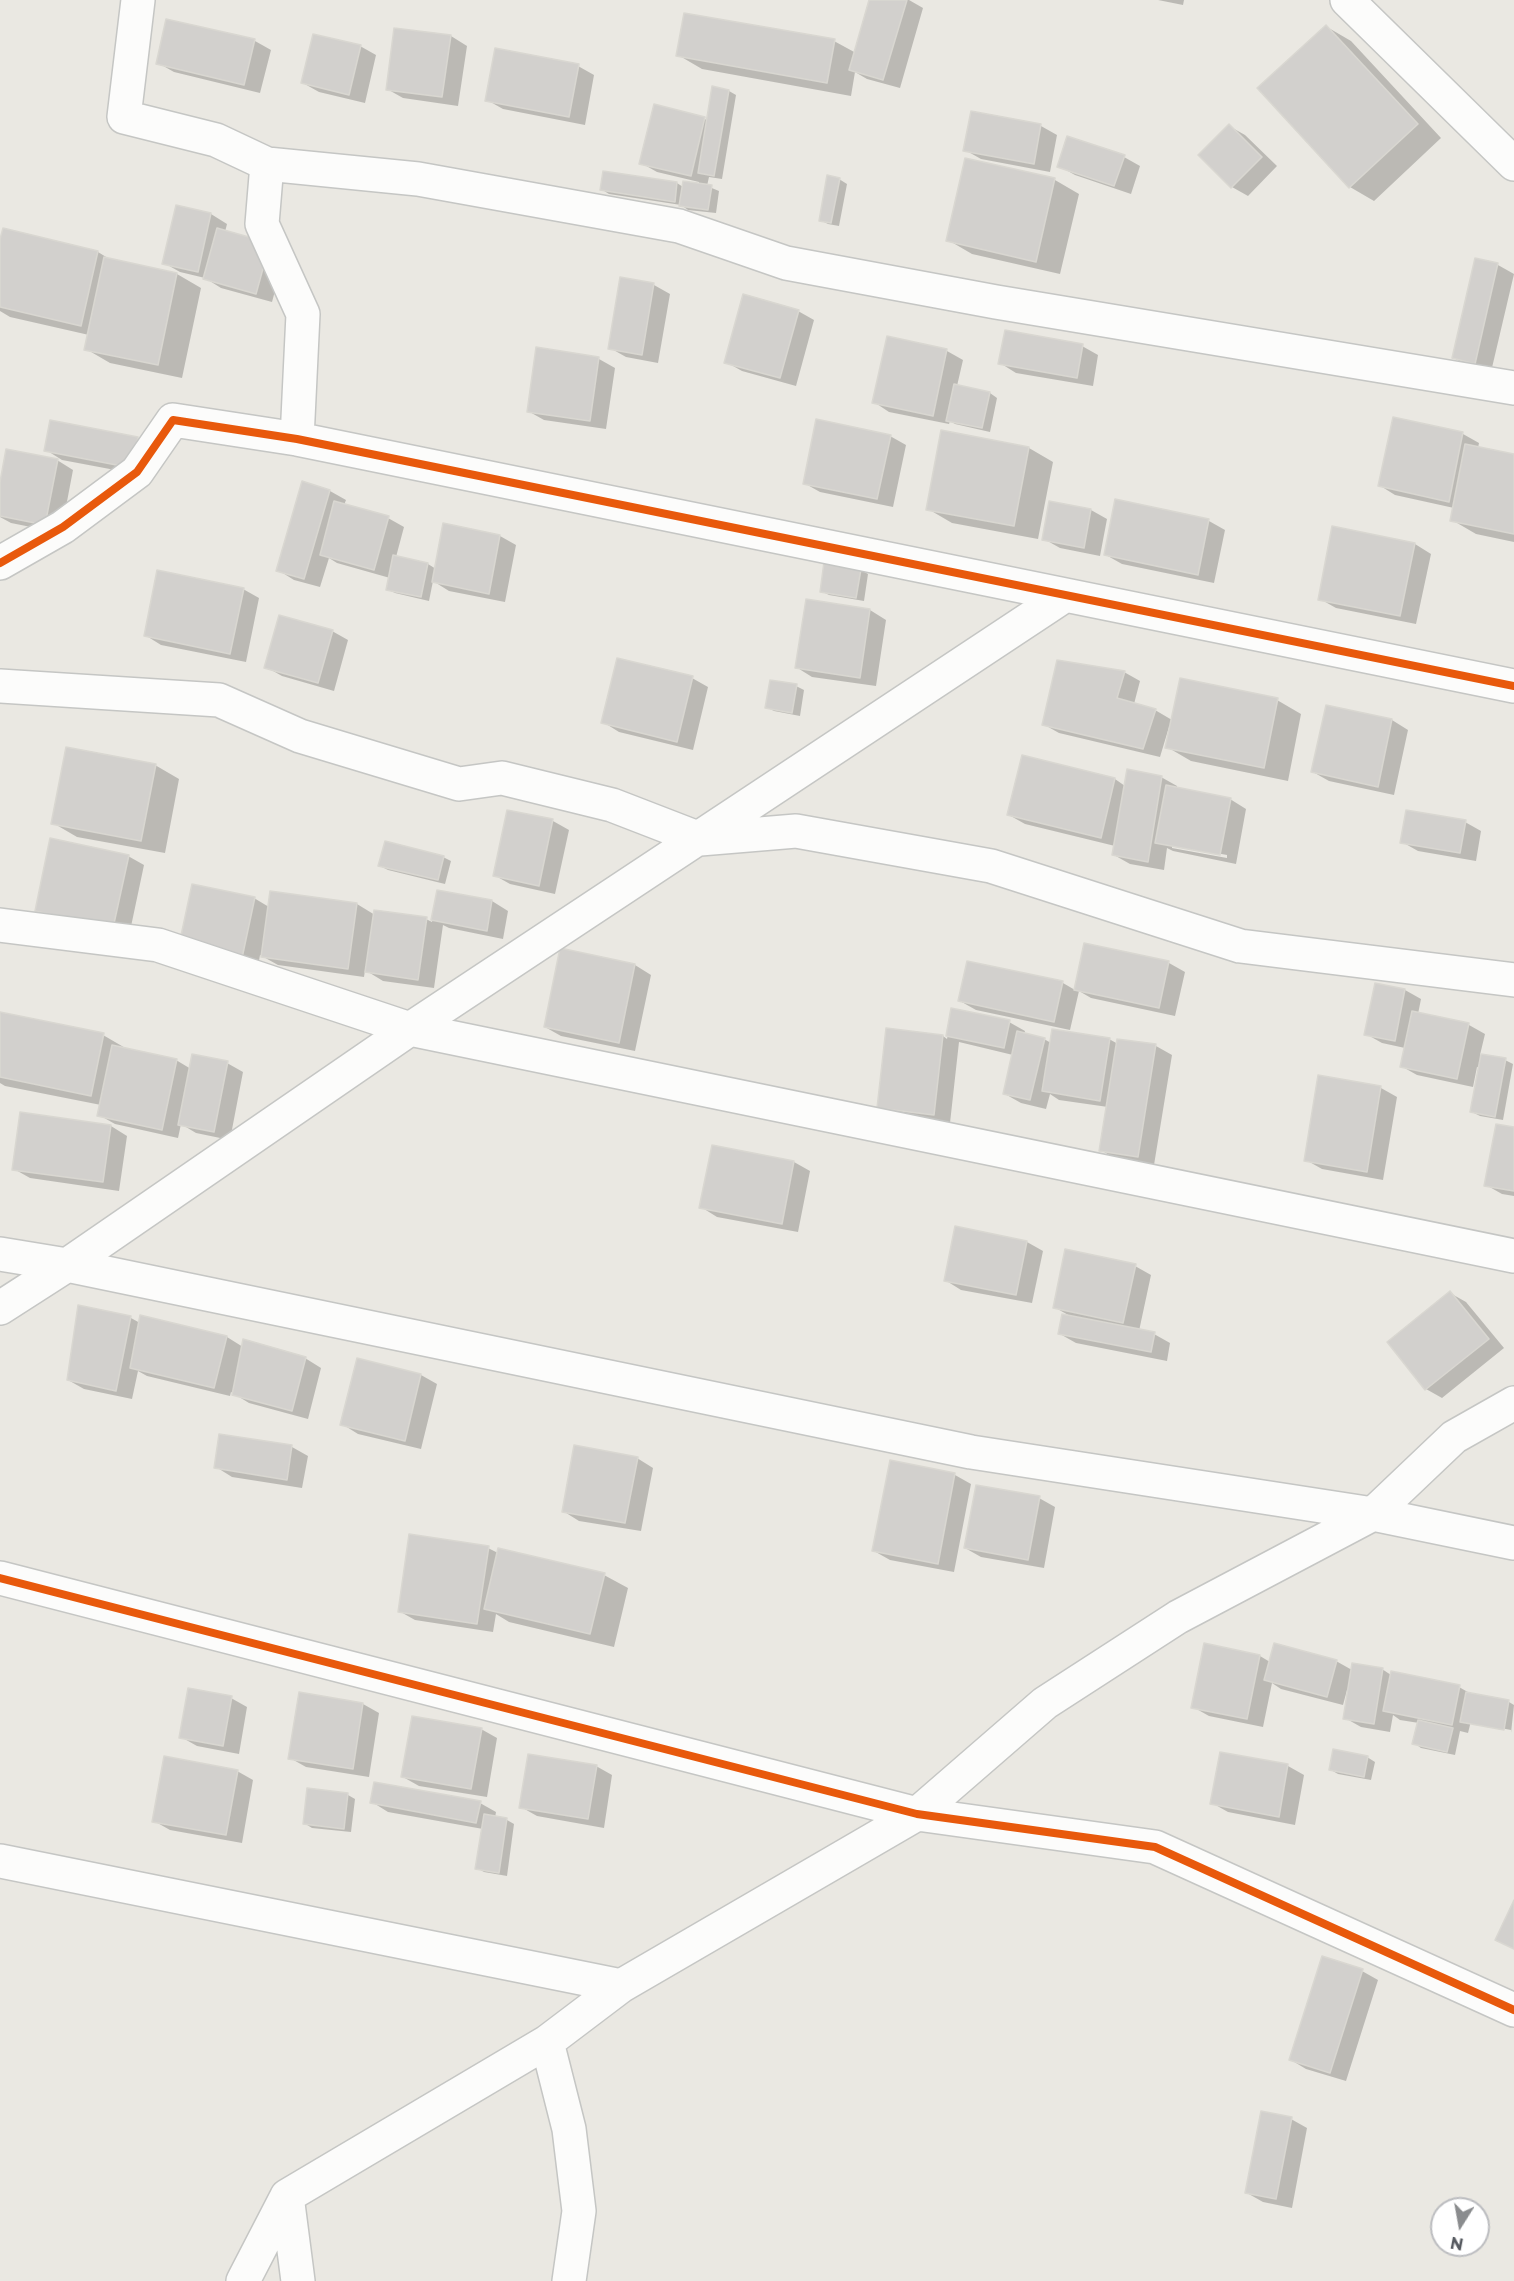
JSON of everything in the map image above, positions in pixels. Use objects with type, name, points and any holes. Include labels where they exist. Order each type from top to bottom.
[{"type":"street","points":[[138,0],[124,117],[216,140],[267,164],[417,179],[463,187],[679,226],[798,265],[996,302],[1514,388]]},
{"type":"street","points":[[1347,0],[1514,164]]},
{"type":"street","points":[[267,164],[262,224],[303,314],[297,439]]},
{"type":"street","points":[[0,563],[63,527],[137,472],[173,420],[297,439],[1514,686]]},
{"type":"street","points":[[0,1308],[67,1265],[410,1029],[1064,596]]},
{"type":"street","points":[[0,686],[219,700],[300,736],[459,784],[502,777],[612,805],[700,839],[796,831],[991,866],[1240,946],[1514,980]]},
{"type":"street","points":[[0,925],[158,945],[410,1029],[1514,1256]]},
{"type":"street","points":[[0,1254],[67,1265],[971,1452],[1373,1514],[1514,1543]]},
{"type":"street","points":[[243,2281],[286,2196],[547,2042],[621,1986],[917,1814],[1045,1703],[1178,1617],[1373,1514],[1455,1437],[1514,1403]]},
{"type":"street","points":[[0,1578],[917,1814],[1155,1846],[1514,2010]]},
{"type":"street","points":[[0,1862],[621,1986]]},
{"type":"street","points":[[547,2042],[569,2129],[579,2211],[569,2281]]},
{"type":"street","points":[[286,2196],[298,2281]]},
{"type":"building","points":[[869,0],[907,0],[883,80],[849,70]]},
{"type":"building","points":[[684,13],[835,39],[827,83],[676,56]]},
{"type":"building","points":[[166,19],[255,39],[244,85],[156,64]]},
{"type":"building","points":[[1326,25],[1418,124],[1349,188],[1257,88]]},
{"type":"building","points":[[394,28],[451,35],[442,97],[386,90]]},
{"type":"building","points":[[313,34],[361,45],[349,95],[301,83]]},
{"type":"building","points":[[495,48],[579,64],[569,117],[485,101]]},
{"type":"building","points":[[712,86],[729,90],[714,176],[698,173]]},
{"type":"building","points":[[654,104],[705,117],[691,176],[639,164]]},
{"type":"building","points":[[971,111],[1041,124],[1034,164],[963,151]]},
{"type":"building","points":[[1229,124],[1262,157],[1231,188],[1198,155]]},
{"type":"building","points":[[1067,136],[1125,155],[1114,186],[1057,167]]},
{"type":"building","points":[[965,158],[1055,178],[1036,262],[946,241]]},
{"type":"building","points":[[603,171],[677,182],[675,202],[600,190]]},
{"type":"building","points":[[827,175],[840,178],[831,223],[819,221]]},
{"type":"building","points":[[683,181],[712,185],[708,210],[679,206]]},
{"type":"building","points":[[176,205],[211,213],[198,272],[162,264]]},
{"type":"building","points":[[3,228],[98,251],[81,326],[0,307],[0,239]]},
{"type":"building","points":[[217,228],[270,243],[256,294],[203,279]]},
{"type":"building","points":[[104,257],[177,273],[158,365],[84,350]]},
{"type":"building","points":[[1475,258],[1498,263],[1475,364],[1452,358]]},
{"type":"building","points":[[620,277],[654,283],[642,355],[608,349]]},
{"type":"building","points":[[743,294],[799,310],[780,378],[724,363]]},
{"type":"building","points":[[1005,330],[1083,344],[1077,378],[998,364]]},
{"type":"building","points":[[887,336],[947,349],[933,416],[872,403]]},
{"type":"building","points":[[536,347],[599,357],[590,421],[527,412]]},
{"type":"building","points":[[954,384],[990,392],[982,428],[946,421]]},
{"type":"building","points":[[1393,417],[1463,432],[1449,502],[1378,486]]},
{"type":"building","points":[[816,419],[891,435],[877,499],[803,484]]},
{"type":"building","points":[[50,420],[138,437],[132,468],[44,451]]},
{"type":"building","points":[[941,430],[1029,447],[1014,526],[926,510]]},
{"type":"building","points":[[1465,444],[1514,454],[1514,534],[1450,521]]},
{"type":"building","points":[[6,449],[58,459],[45,525],[0,516],[0,482]]},
{"type":"building","points":[[302,481],[330,490],[304,579],[276,571]]},
{"type":"building","points":[[1115,499],[1209,519],[1198,575],[1104,555]]},
{"type":"building","points":[[334,501],[389,516],[374,570],[320,555]]},
{"type":"building","points":[[1049,501],[1091,509],[1084,548],[1042,540]]},
{"type":"building","points":[[443,523],[500,535],[489,594],[432,582]]},
{"type":"building","points":[[1332,526],[1415,543],[1400,616],[1318,600]]},
{"type":"building","points":[[393,555],[428,563],[421,597],[386,590]]},
{"type":"building","points":[[824,562],[861,569],[856,598],[820,592]]},
{"type":"building","points":[[157,570],[244,588],[230,654],[144,636]]},
{"type":"building","points":[[806,599],[870,609],[860,678],[795,668]]},
{"type":"building","points":[[279,615],[333,630],[318,683],[264,668]]},
{"type":"building","points":[[617,658],[693,676],[677,742],[601,723]]},
{"type":"building","points":[[1057,660],[1125,671],[1117,698],[1156,709],[1143,749],[1042,725]]},
{"type":"building","points":[[1180,678],[1278,698],[1264,768],[1165,748]]},
{"type":"building","points":[[770,680],[797,684],[792,713],[765,708]]},
{"type":"building","points":[[1326,705],[1392,719],[1378,787],[1311,772]]},
{"type":"building","points":[[66,747],[156,764],[141,841],[51,824]]},
{"type":"building","points":[[1022,755],[1115,778],[1101,838],[1007,815]]},
{"type":"building","points":[[1127,769],[1162,776],[1148,862],[1112,855]]},
{"type":"building","points":[[1166,785],[1231,798],[1220,855],[1155,843]]},
{"type":"building","points":[[507,810],[553,819],[539,886],[493,876]]},
{"type":"building","points":[[1406,810],[1466,820],[1460,853],[1400,843]]},
{"type":"building","points":[[50,838],[129,855],[113,928],[35,911]]},
{"type":"building","points":[[385,841],[444,856],[438,880],[378,866]]},
{"type":"building","points":[[192,884],[255,897],[242,958],[179,945]]},
{"type":"building","points":[[437,890],[492,900],[487,931],[431,920]]},
{"type":"building","points":[[270,891],[357,903],[348,969],[261,957]]},
{"type":"building","points":[[374,910],[427,917],[418,980],[365,972]]},
{"type":"building","points":[[1084,943],[1169,961],[1159,1008],[1074,990]]},
{"type":"building","points":[[560,948],[635,964],[619,1043],[544,1027]]},
{"type":"building","points":[[967,961],[1063,981],[1054,1022],[958,1001]]},
{"type":"building","points":[[1375,983],[1405,989],[1395,1041],[1364,1035]]},
{"type":"building","points":[[951,1008],[1010,1020],[1004,1048],[946,1036]]},
{"type":"building","points":[[1412,1011],[1469,1023],[1457,1079],[1400,1067]]},
{"type":"building","points":[[0,1012],[104,1033],[91,1096],[0,1077]]},
{"type":"building","points":[[886,1028],[943,1035],[934,1115],[877,1108]]},
{"type":"building","points":[[1052,1029],[1110,1038],[1100,1101],[1042,1091]]},
{"type":"building","points":[[1017,1031],[1045,1038],[1030,1100],[1003,1094]]},
{"type":"building","points":[[1117,1039],[1156,1044],[1138,1157],[1099,1151]]},
{"type":"building","points":[[112,1045],[177,1059],[162,1130],[97,1116]]},
{"type":"building","points":[[192,1054],[228,1061],[214,1132],[178,1125]]},
{"type":"building","points":[[1481,1054],[1506,1058],[1495,1117],[1470,1112]]},
{"type":"building","points":[[1318,1075],[1381,1086],[1367,1172],[1304,1161]]},
{"type":"building","points":[[20,1112],[111,1125],[103,1182],[12,1170]]},
{"type":"building","points":[[1496,1124],[1514,1127],[1514,1191],[1484,1186]]},
{"type":"building","points":[[712,1145],[794,1161],[782,1224],[699,1208]]},
{"type":"building","points":[[955,1226],[1027,1241],[1016,1295],[944,1281]]},
{"type":"building","points":[[1065,1249],[1136,1264],[1123,1323],[1053,1308]]},
{"type":"building","points":[[1450,1291],[1489,1339],[1425,1390],[1387,1342]]},
{"type":"building","points":[[78,1305],[131,1316],[116,1391],[67,1380]]},
{"type":"building","points":[[1062,1314],[1155,1332],[1151,1352],[1058,1334]]},
{"type":"building","points":[[140,1315],[227,1336],[214,1388],[130,1368]]},
{"type":"building","points":[[243,1339],[306,1357],[292,1411],[232,1395]]},
{"type":"building","points":[[357,1358],[421,1374],[405,1441],[340,1425]]},
{"type":"building","points":[[219,1434],[292,1445],[287,1480],[214,1468]]},
{"type":"building","points":[[574,1445],[638,1457],[625,1523],[562,1512]]},
{"type":"building","points":[[890,1460],[955,1473],[938,1564],[872,1551]]},
{"type":"building","points":[[976,1485],[1040,1496],[1028,1560],[964,1548]]},
{"type":"building","points":[[409,1534],[489,1546],[477,1624],[398,1612]]},
{"type":"building","points":[[498,1548],[605,1573],[590,1634],[484,1609]]},
{"type":"building","points":[[1204,1643],[1260,1655],[1247,1719],[1191,1708]]},
{"type":"building","points":[[1274,1643],[1337,1660],[1327,1697],[1264,1680]]},
{"type":"building","points":[[1352,1663],[1383,1668],[1374,1724],[1343,1719]]},
{"type":"building","points":[[1391,1671],[1460,1685],[1452,1725],[1383,1711]]},
{"type":"building","points":[[188,1688],[232,1696],[223,1746],[179,1738]]},
{"type":"building","points":[[299,1692],[363,1703],[353,1769],[288,1759]]},
{"type":"building","points":[[1466,1692],[1509,1700],[1504,1730],[1460,1722]]},
{"type":"building","points":[[412,1716],[482,1728],[471,1789],[401,1777]]},
{"type":"building","points":[[1418,1720],[1453,1728],[1447,1752],[1412,1744]]},
{"type":"building","points":[[1333,1749],[1368,1756],[1364,1777],[1329,1770]]},
{"type":"building","points":[[1220,1752],[1288,1764],[1279,1817],[1210,1804]]},
{"type":"building","points":[[528,1754],[597,1765],[588,1819],[519,1808]]},
{"type":"building","points":[[164,1756],[238,1770],[226,1835],[152,1822]]},
{"type":"building","points":[[374,1782],[481,1801],[476,1823],[370,1803]]},
{"type":"building","points":[[307,1788],[348,1793],[344,1829],[303,1824]]},
{"type":"building","points":[[484,1814],[507,1818],[499,1873],[475,1869]]},
{"type":"building","points":[[1514,1900],[1514,1949],[1495,1940]]},
{"type":"building","points":[[1322,1956],[1363,1969],[1330,2073],[1289,2060]]},
{"type":"building","points":[[1261,2111],[1292,2117],[1276,2199],[1245,2193]]},
{"type":"cycle path","points":[[0,563],[63,527],[137,472],[173,420],[297,439],[1514,686]]},
{"type":"cycle path","points":[[0,1578],[917,1814],[1155,1847],[1514,2010]]}]
